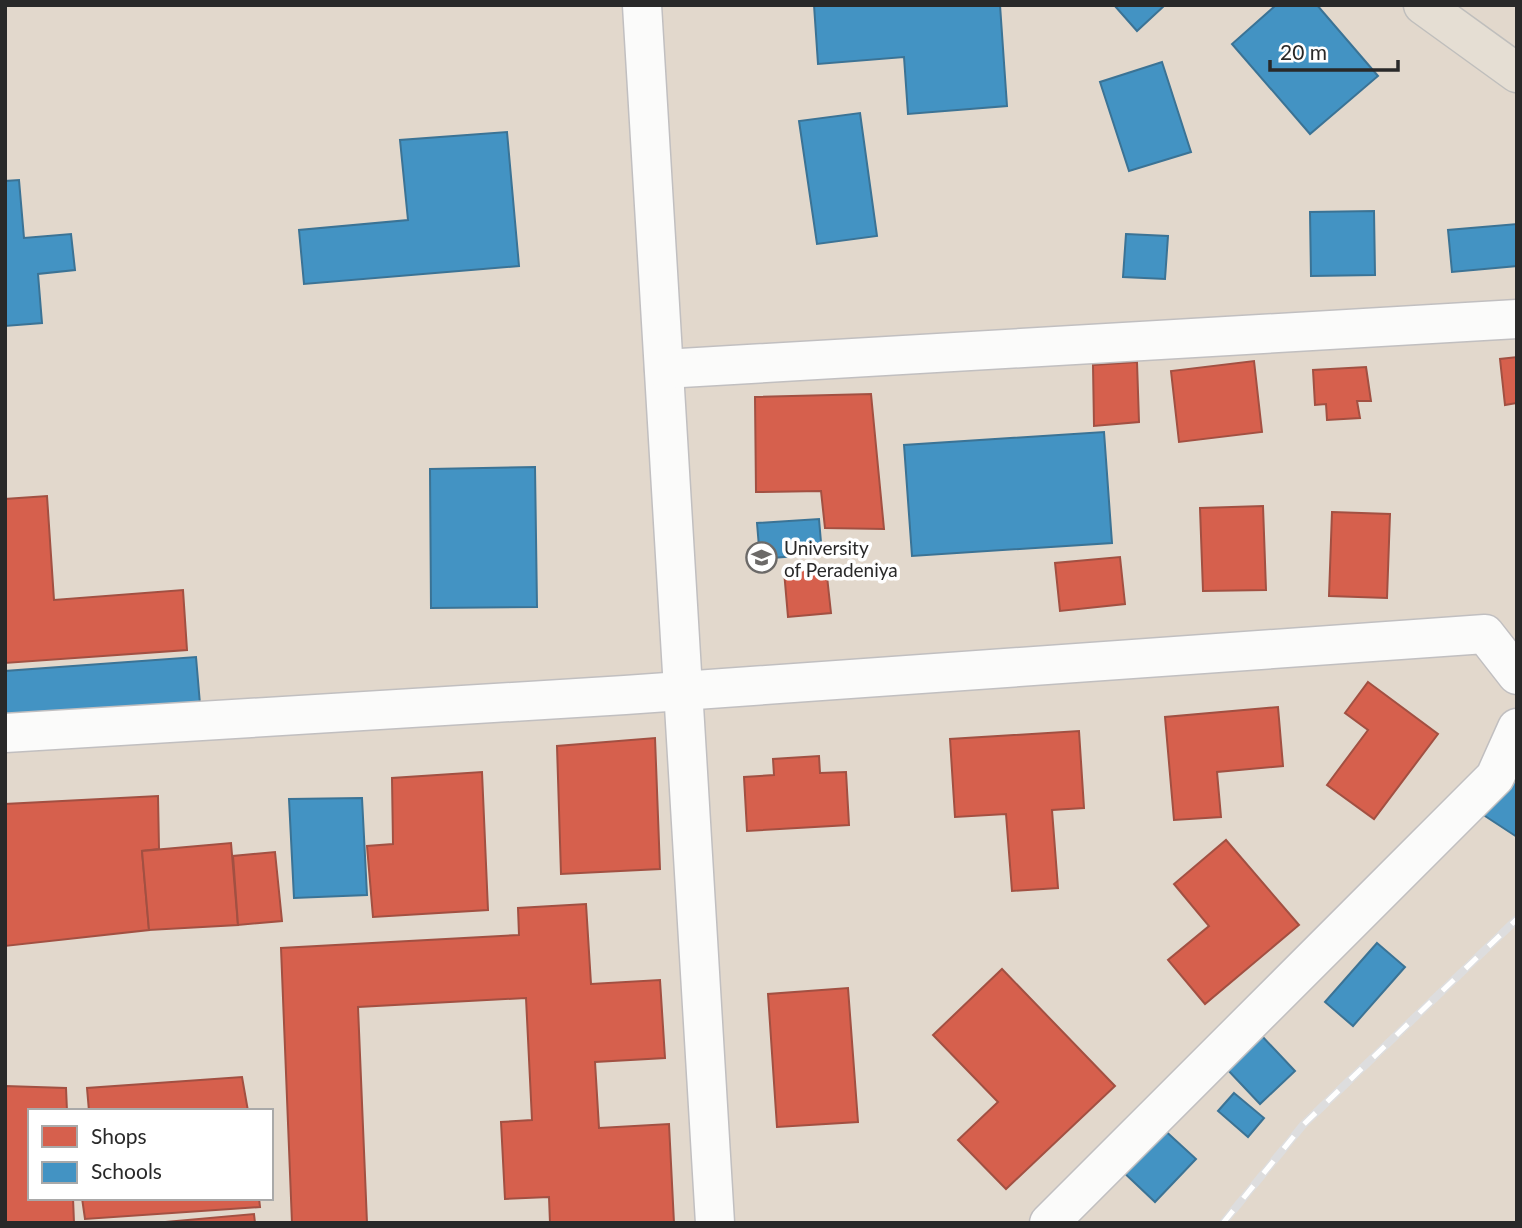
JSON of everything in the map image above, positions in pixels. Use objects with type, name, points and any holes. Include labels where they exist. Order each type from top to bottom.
[{"type":"main road","points":[[1423,5],[1517,73]]},
{"type":"lane","points":[[642,5],[715,1223]]},
{"type":"lane","points":[[664,369],[1517,319]]},
{"type":"lane","points":[[5,733],[683,691],[1485,634],[1517,675]]},
{"type":"lane","points":[[1049,1223],[1495,777],[1517,728]]},
{"type":"shaded area","name":"University of Peradeniya","points":[[5,5],[1517,5],[1517,1223],[5,1223]]},
{"type":"building: Shops","points":[[1517,357],[1517,403],[1505,405],[1500,359]]},
{"type":"building: Shops","points":[[1254,361],[1262,432],[1179,442],[1171,371]]},
{"type":"building: Shops","points":[[1137,362],[1139,422],[1094,426],[1093,365]]},
{"type":"building: Shops","points":[[1366,367],[1371,401],[1357,401],[1360,418],[1327,420],[1326,404],[1315,405],[1313,370]]},
{"type":"building: Shops","points":[[871,394],[884,529],[825,528],[821,491],[756,492],[755,397]]},
{"type":"building: Shops","points":[[47,496],[54,600],[183,590],[187,650],[5,663],[5,499]]},
{"type":"building: Shops","points":[[1263,506],[1266,590],[1203,591],[1200,508]]},
{"type":"building: Shops","points":[[1332,512],[1390,514],[1387,598],[1329,596]]},
{"type":"building: Shops","points":[[1120,557],[1125,604],[1060,611],[1055,563]]},
{"type":"building: Shops","points":[[826,567],[831,613],[788,617],[784,571]]},
{"type":"building: Shops","points":[[1368,682],[1438,734],[1374,819],[1327,785],[1368,730],[1345,713]]},
{"type":"building: Shops","points":[[1278,707],[1283,766],[1217,772],[1221,817],[1174,820],[1165,717]]},
{"type":"building: Shops","points":[[1079,731],[1084,808],[1052,810],[1058,888],[1012,891],[1006,814],[955,817],[950,739]]},
{"type":"building: Shops","points":[[655,738],[660,869],[561,874],[557,746]]},
{"type":"building: Shops","points":[[819,756],[820,773],[846,772],[849,825],[747,831],[744,777],[774,775],[773,759]]},
{"type":"building: Shops","points":[[482,772],[488,910],[373,917],[367,846],[393,844],[392,778]]},
{"type":"building: Shops","points":[[158,796],[159,849],[142,851],[149,930],[5,946],[5,804]]},
{"type":"building: Shops","points":[[1226,840],[1299,925],[1205,1004],[1168,960],[1209,926],[1174,884]]},
{"type":"building: Shops","points":[[231,843],[238,925],[149,930],[142,851]]},
{"type":"building: Shops","points":[[275,852],[282,921],[238,925],[233,856]]},
{"type":"building: Shops","points":[[586,904],[591,984],[660,980],[665,1058],[595,1062],[599,1128],[669,1124],[674,1223],[550,1223],[549,1197],[505,1199],[501,1122],[532,1120],[526,998],[358,1007],[367,1223],[292,1223],[281,948],[519,935],[518,908]]},
{"type":"building: Shops","points":[[1002,969],[1115,1086],[1006,1189],[958,1140],[998,1102],[933,1035]]},
{"type":"building: Shops","points":[[848,988],[858,1122],[777,1127],[768,994]]},
{"type":"building: Shops","points":[[242,1077],[248,1109],[89,1109],[87,1088]]},
{"type":"building: Shops","points":[[5,1086],[66,1088],[67,1109],[28,1109],[28,1200],[73,1200],[74,1223],[5,1223]]},
{"type":"building: Shops","points":[[82,1200],[259,1200],[260,1207],[85,1219]]},
{"type":"building: Shops","points":[[254,1214],[255,1223],[154,1223]]},
{"type":"building: Schools","points":[[814,5],[1000,5],[1007,106],[908,114],[904,57],[818,64]]},
{"type":"building: Schools","points":[[1114,5],[1165,5],[1137,31]]},
{"type":"building: Schools","points":[[1276,5],[1317,5],[1378,76],[1310,134],[1232,44]]},
{"type":"building: Schools","points":[[1162,62],[1191,152],[1129,171],[1100,82]]},
{"type":"building: Schools","points":[[860,113],[877,236],[817,244],[799,121]]},
{"type":"building: Schools","points":[[507,132],[519,266],[304,284],[299,230],[408,220],[400,140]]},
{"type":"building: Schools","points":[[19,180],[24,238],[71,234],[75,270],[38,274],[42,323],[5,326],[5,181]]},
{"type":"building: Schools","points":[[1374,211],[1375,275],[1311,276],[1310,212]]},
{"type":"building: Schools","points":[[1517,224],[1517,266],[1452,272],[1448,230]]},
{"type":"building: Schools","points":[[1126,234],[1168,236],[1165,279],[1123,277]]},
{"type":"building: Schools","points":[[1104,432],[1112,543],[912,556],[904,445]]},
{"type":"building: Schools","points":[[535,467],[537,607],[431,608],[430,469]]},
{"type":"building: Schools","points":[[819,519],[822,554],[760,559],[757,523]]},
{"type":"building: Schools","points":[[196,657],[200,704],[5,719],[5,671]]},
{"type":"building: Schools","points":[[1517,762],[1517,837],[1482,814]]},
{"type":"building: Schools","points":[[362,798],[367,895],[294,898],[289,799]]},
{"type":"building: Schools","points":[[1377,943],[1405,967],[1353,1026],[1325,1002]]},
{"type":"building: Schools","points":[[1260,1034],[1295,1071],[1260,1104],[1225,1067]]},
{"type":"building: Schools","points":[[1234,1093],[1264,1118],[1248,1137],[1218,1111]]},
{"type":"building: Schools","points":[[1160,1126],[1196,1159],[1155,1202],[1119,1168]]},
{"type":"railway","points":[[1223,1223],[1303,1125],[1517,919]]},
{"type":"place","name":"University of Peradeniya","points":[[761,558]]}]
